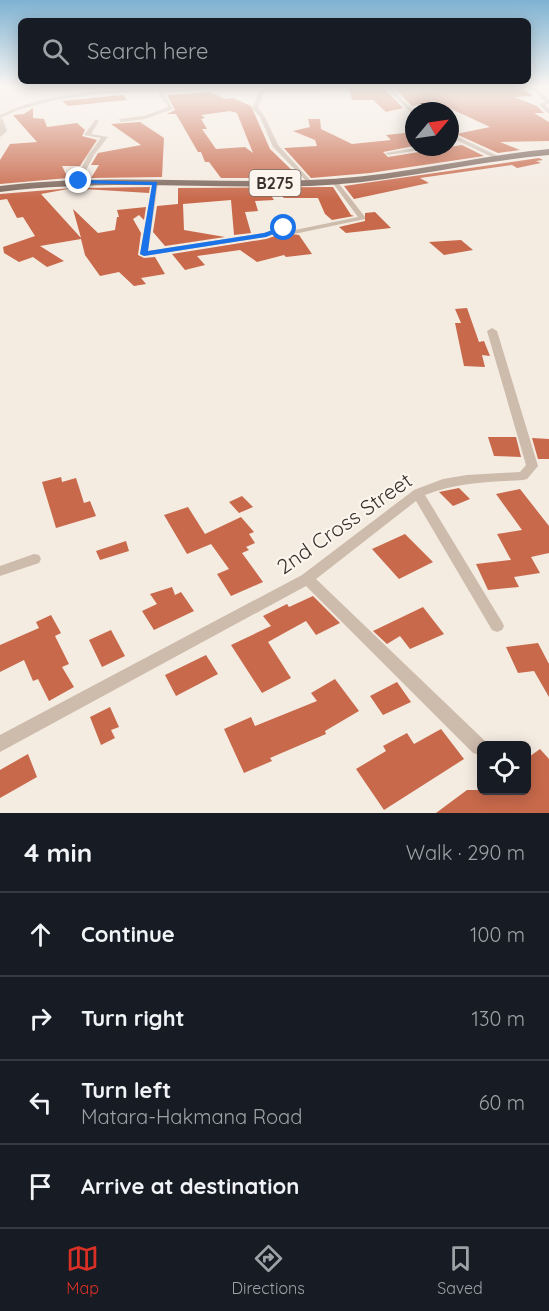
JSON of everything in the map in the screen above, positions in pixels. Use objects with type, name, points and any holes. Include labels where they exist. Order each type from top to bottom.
[{"type":"main road","name":"B275","points":[[0,187],[56,182],[308,181],[549,150]]},
{"type":"main road","name":"B275","points":[[0,187],[80,177],[335,182],[390,176],[495,156]]},
{"type":"street","points":[[80,177],[91,155],[105,137],[87,135],[94,124]]},
{"type":"street","points":[[265,124],[275,146],[308,181]]},
{"type":"street","points":[[459,139],[495,156]]},
{"type":"street","points":[[459,144],[468,143]]},
{"type":"street","points":[[388,153],[405,151]]},
{"type":"street","points":[[155,183],[144,254],[266,235],[284,228],[294,232],[363,219],[335,182]]},
{"type":"street","name":"2nd Cross Street","points":[[0,744],[307,579],[418,493],[443,483],[467,479],[523,476],[530,471],[532,466],[492,332]]},
{"type":"street","points":[[418,493],[497,626]]},
{"type":"street","points":[[0,571],[34,559]]},
{"type":"street","points":[[307,579],[477,745]]},
{"type":"building","points":[[21,124],[46,124],[47,127],[78,124],[85,130],[82,136],[97,140],[80,166],[62,166],[68,178],[0,184],[0,160],[10,144],[37,142]]},
{"type":"building","points":[[111,124],[143,124],[164,138],[162,177],[91,178],[99,165],[91,165],[98,153],[141,145]]},
{"type":"building","points":[[182,124],[204,124],[207,129],[202,129],[216,149],[245,147],[253,153],[241,124],[259,124],[270,149],[300,178],[221,178],[209,162],[205,162],[201,152],[198,152]]},
{"type":"building","points":[[309,124],[320,124],[321,129],[352,144],[391,140],[386,135],[405,133],[405,148],[383,152],[388,157],[405,154],[459,156],[459,145],[462,145],[484,156],[370,173],[311,178],[284,148],[317,146],[315,140],[293,131],[310,127]]},
{"type":"building","points":[[483,124],[549,124],[549,141],[500,142],[520,150],[498,153],[459,133],[490,127]]},
{"type":"building","points":[[539,158],[543,160],[536,161],[541,163],[517,168],[512,165],[420,178],[429,183],[354,199],[344,186]]},
{"type":"building","points":[[150,187],[149,193],[84,189],[85,188]]},
{"type":"building","points":[[333,187],[351,215],[354,216],[332,220],[325,214],[318,198],[284,198],[275,189],[270,194],[274,200],[255,201],[258,211],[245,212],[251,233],[234,235],[231,200],[183,204],[184,230],[225,237],[165,246],[153,232],[157,206],[178,204],[178,188]]},
{"type":"building","points":[[73,188],[41,194],[81,238],[73,209],[98,233],[115,230],[117,217],[119,217],[117,210],[146,207],[144,220],[139,215],[133,219],[141,233],[138,255],[144,258],[155,257],[165,274],[141,278],[146,284],[134,286],[119,272],[100,276],[85,255],[81,239],[40,246],[64,261],[47,267],[33,257],[19,262],[4,253],[3,247],[35,236],[23,217],[17,218],[7,199],[0,200],[0,194]]},
{"type":"building","points":[[375,212],[391,228],[346,233],[339,227],[365,221],[365,213]]},
{"type":"building","points":[[284,233],[299,235],[312,254],[286,257],[284,255],[257,262],[240,250],[197,256],[205,265],[185,270],[172,254],[266,239]]},
{"type":"building","points":[[461,240],[473,250],[444,255],[429,242]]},
{"type":"building","points":[[467,308],[479,342],[484,341],[490,356],[482,355],[485,367],[464,366],[455,323],[461,323],[455,309]]},
{"type":"building","points":[[488,437],[516,437],[521,457],[494,456]]},
{"type":"building","points":[[532,438],[549,439],[549,459],[538,459]]},
{"type":"building","points":[[61,477],[62,482],[76,478],[84,503],[90,501],[96,516],[56,528],[42,482]]},
{"type":"building","points":[[459,488],[470,499],[453,506],[439,492]]},
{"type":"building","points":[[520,489],[549,526],[549,553],[531,557],[540,573],[514,577],[519,587],[488,590],[476,564],[511,560],[497,534],[522,530],[496,494]]},
{"type":"building","points":[[242,496],[253,507],[239,513],[229,502]]},
{"type":"building","points":[[188,507],[205,534],[241,517],[254,532],[249,534],[255,543],[246,547],[249,550],[242,553],[263,582],[231,596],[217,574],[229,569],[211,544],[187,554],[164,515]]},
{"type":"building","points":[[405,534],[433,562],[399,579],[372,549]]},
{"type":"building","points":[[126,541],[129,551],[100,560],[96,551]]},
{"type":"building","points":[[172,587],[175,595],[181,592],[194,611],[154,630],[142,611],[157,604],[150,594]]},
{"type":"building","points":[[313,596],[340,623],[316,635],[306,621],[268,642],[291,678],[262,693],[231,645],[271,626],[263,616],[287,604],[289,607]]},
{"type":"building","points":[[423,607],[444,634],[410,649],[400,636],[387,644],[373,631]]},
{"type":"building","points":[[51,615],[61,633],[55,636],[69,664],[62,667],[74,687],[49,701],[38,679],[33,681],[24,660],[0,672],[0,645],[39,628],[36,622]]},
{"type":"building","points":[[111,630],[125,656],[102,667],[89,640]]},
{"type":"building","points":[[538,643],[549,664],[549,697],[534,671],[518,673],[506,647]]},
{"type":"building","points":[[206,655],[218,674],[176,696],[165,675]]},
{"type":"building","points":[[335,679],[359,711],[325,731],[326,734],[270,758],[272,761],[244,773],[224,729],[251,717],[255,726],[317,701],[311,693]]},
{"type":"building","points":[[397,682],[411,702],[383,715],[370,696]]},
{"type":"building","points":[[110,707],[119,727],[111,730],[115,738],[101,745],[90,717]]},
{"type":"building","points":[[441,729],[464,759],[384,810],[356,769],[386,751],[383,746],[407,733],[414,744]]},
{"type":"building","points":[[540,749],[549,759],[549,813],[436,813],[467,790],[477,790],[477,795],[531,795],[531,755]]},
{"type":"building","points":[[28,754],[37,777],[0,798],[0,770]]},
{"type":"route","points":[[79,181],[155,183],[144,254],[266,235],[284,228]]}]
